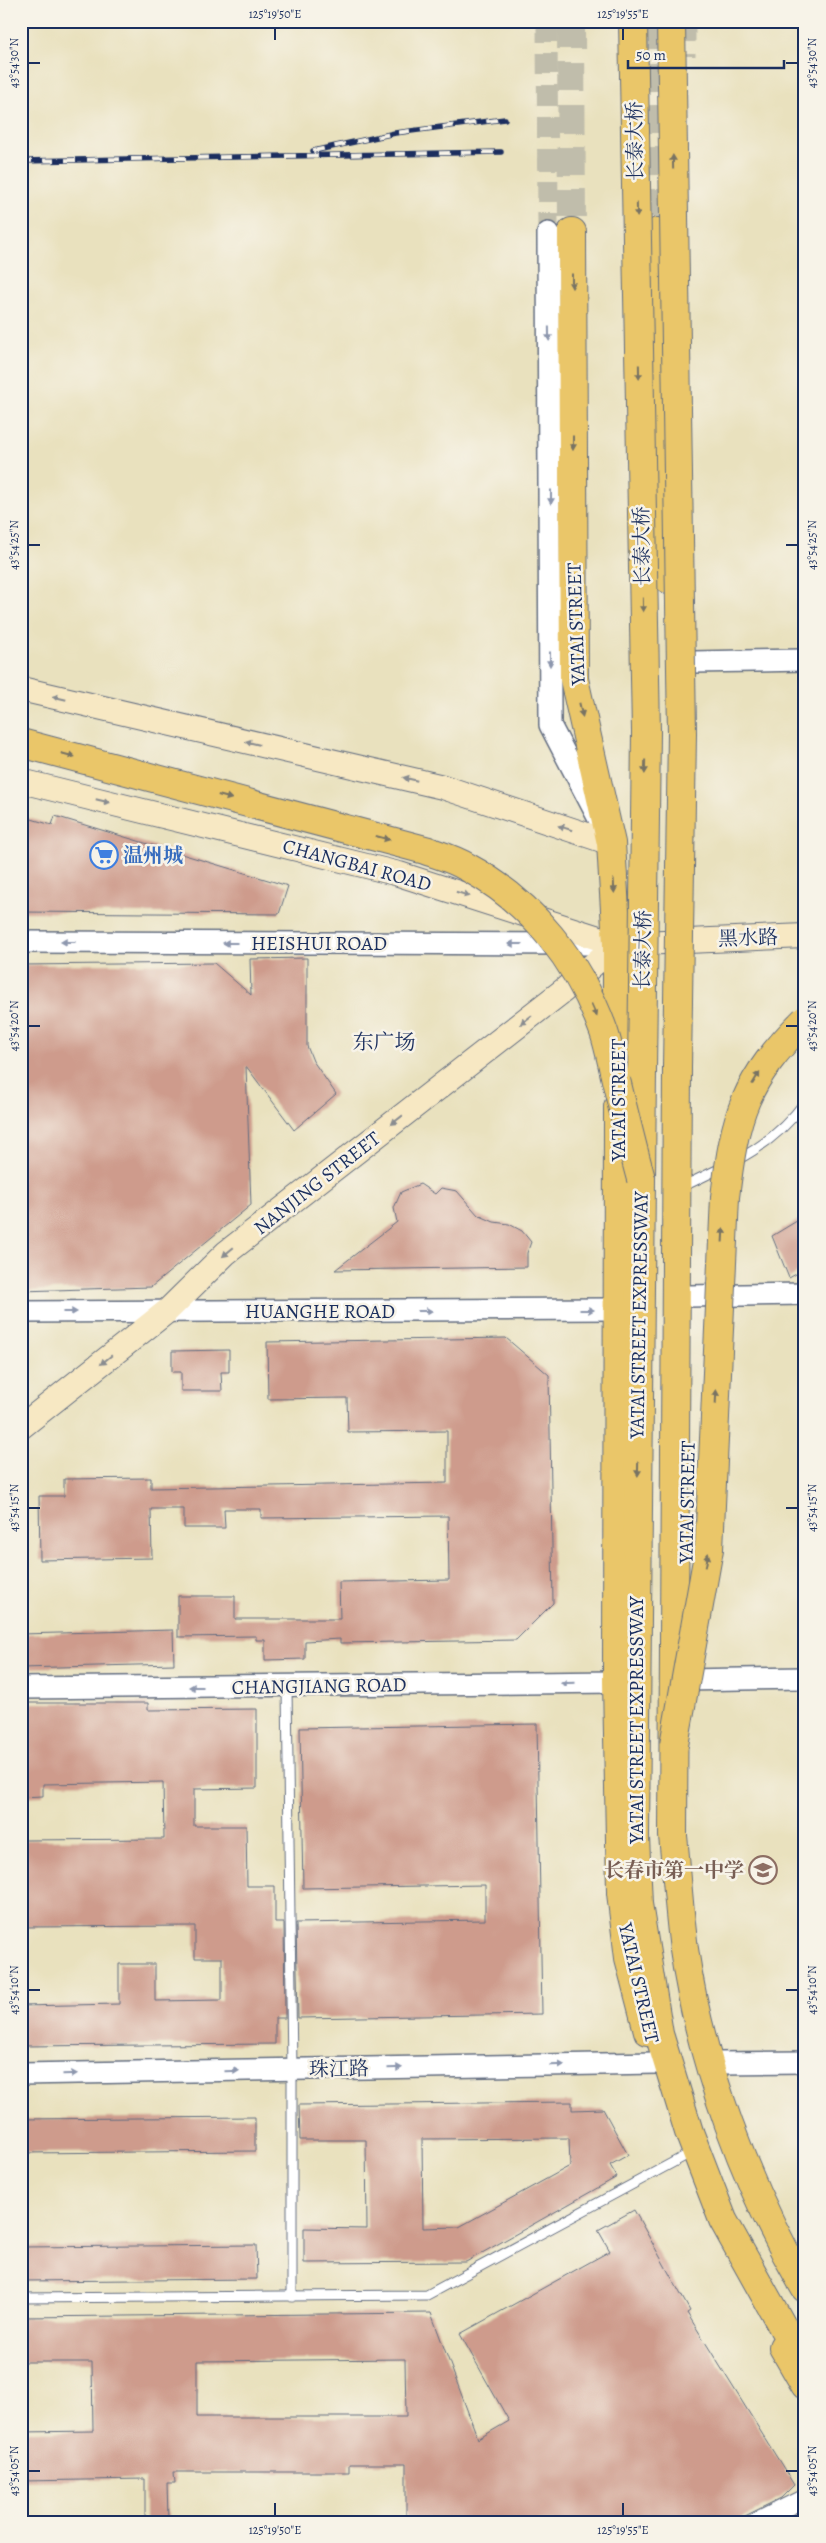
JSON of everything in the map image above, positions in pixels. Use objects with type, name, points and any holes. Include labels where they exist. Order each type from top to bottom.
[{"type":"main road","name":"长泰大桥","points":[[633,21],[646,732],[642,1070]]},
{"type":"main road","name":"长泰大桥","points":[[671,21],[682,733],[676,1068]]},
{"type":"main road","name":"YATAI STREET","points":[[560,232],[574,679],[611,843],[617,944],[619,1310],[617,1682],[621,1894],[629,1958],[657,2063],[685,2156],[728,2248],[805,2385]]},
{"type":"main road","name":"YATAI STREET","points":[[658,232],[662,490],[690,940],[690,1182],[685,1680],[687,1901],[703,2002],[734,2117],[786,2240],[805,2272]]},
{"type":"main road","points":[[21,689],[443,787],[611,843]]},
{"type":"main road","points":[[21,743],[425,850],[466,866],[498,886],[521,903],[546,931],[569,960],[588,996],[604,1032],[641,1179]]},
{"type":"main road","name":"CHANGBAI ROAD","points":[[21,781],[400,874],[617,944],[690,940]]},
{"type":"main road","name":"黑水路","points":[[690,940],[805,936]]},
{"type":"main road","name":"NANJING STREET","points":[[21,1427],[166,1312],[226,1253],[564,990],[617,944]]},
{"type":"main road","points":[[674,1745],[709,1549],[725,1197],[731,1144],[740,1111],[756,1077],[782,1043],[805,1020]]},
{"type":"main road","name":"YATAI STREET EXPRESSWAY","points":[[676,1068],[673,1836],[684,1950],[701,2029],[725,2118],[758,2198],[805,2288]]},
{"type":"main road","name":"YATAI STREET EXPRESSWAY","points":[[642,1070],[635,1837],[638,1904],[660,2034],[689,2132],[723,2220],[805,2367]]},
{"type":"street","points":[[686,226],[692,662],[690,940]]},
{"type":"street","points":[[692,662],[805,660]]},
{"type":"street","name":"HEISHUI ROAD","points":[[21,942],[617,944]]},
{"type":"street","points":[[689,1296],[805,1294]]},
{"type":"street","name":"HUANGHE ROAD","points":[[21,1312],[619,1310]]},
{"type":"street","points":[[685,1680],[805,1678]]},
{"type":"street","name":"CHANGJIANG ROAD","points":[[21,1688],[287,1687],[617,1682]]},
{"type":"street","points":[[718,2063],[805,2062]]},
{"type":"street","name":"珠江路","points":[[21,2074],[657,2063]]},
{"type":"street","points":[[757,2522],[805,2498]]},
{"type":"lane","points":[[690,1182],[712,1174],[758,1149],[797,1114],[805,1102]]},
{"type":"lane","points":[[287,1687],[292,2070],[292,2297]]},
{"type":"lane","points":[[21,2298],[427,2295],[685,2156]]},
{"type":"building","name":"温州城","points":[[21,816],[52,825],[55,816],[288,886],[279,914],[21,912]]},
{"type":"building","points":[[307,958],[307,1046],[313,1061],[336,1094],[294,1130],[246,1066],[251,1205],[151,1287],[21,1291],[21,965],[214,963],[251,995],[250,959]]},
{"type":"building","points":[[420,1184],[435,1194],[441,1188],[457,1191],[478,1215],[494,1222],[509,1224],[522,1231],[531,1242],[527,1253],[527,1267],[335,1270],[397,1222],[394,1208],[401,1192]]},
{"type":"building","points":[[805,1216],[805,1269],[789,1278],[772,1236]]},
{"type":"building","points":[[506,1338],[549,1375],[553,1603],[516,1640],[340,1643],[340,1639],[305,1641],[305,1659],[265,1660],[265,1640],[256,1640],[256,1636],[178,1637],[178,1596],[235,1596],[235,1619],[340,1619],[339,1582],[449,1580],[448,1516],[261,1518],[261,1509],[224,1509],[225,1528],[184,1528],[184,1509],[151,1509],[152,1558],[40,1560],[39,1496],[64,1496],[64,1479],[151,1478],[151,1488],[447,1483],[447,1431],[348,1432],[347,1398],[268,1399],[267,1342]]},
{"type":"building","points":[[229,1350],[229,1372],[221,1372],[222,1391],[181,1391],[181,1372],[172,1372],[172,1351]]},
{"type":"building","points":[[173,1630],[174,1664],[21,1668],[21,1634]]},
{"type":"building","points":[[21,1703],[148,1703],[148,1710],[257,1709],[257,1788],[194,1789],[194,1826],[246,1826],[247,1886],[275,1886],[275,1923],[284,1923],[285,2018],[275,2018],[275,2044],[21,2046],[21,2006],[119,2004],[119,1964],[155,1964],[155,2001],[222,2000],[222,1958],[195,1958],[195,1926],[21,1927],[21,1840],[164,1839],[163,1782],[43,1784],[43,1796],[21,1797]]},
{"type":"building","points":[[537,1724],[542,2014],[298,2018],[296,1923],[485,1920],[485,1885],[303,1888],[300,1728]]},
{"type":"building","points":[[572,2102],[572,2110],[603,2109],[628,2155],[610,2165],[617,2177],[466,2262],[304,2263],[304,2228],[367,2229],[366,2140],[300,2140],[299,2105]],"holes":[[[569,2138],[570,2166],[459,2227],[423,2228],[422,2139]]]},
{"type":"building","points":[[255,2117],[255,2151],[21,2153],[21,2119]]},
{"type":"building","points":[[634,2210],[690,2311],[687,2313],[794,2485],[781,2498],[733,2522],[406,2522],[406,2464],[349,2464],[349,2472],[174,2472],[175,2483],[167,2483],[168,2519],[145,2519],[145,2479],[21,2481],[21,2432],[93,2431],[92,2362],[21,2362],[21,2317],[431,2313],[478,2439],[509,2421],[460,2334],[610,2251],[598,2230]],"holes":[[[405,2359],[406,2417],[197,2417],[197,2361]]]},
{"type":"building","points":[[256,2245],[257,2279],[21,2281],[21,2247]]},
{"type":"tunnel","points":[[547,21],[548,233]]},
{"type":"tunnel","points":[[571,21],[572,232]]},
{"type":"tunnel","points":[[656,21],[658,232]]},
{"type":"tunnel","points":[[685,21],[685,56]]},
{"type":"railway","points":[[313,151],[395,133],[505,119]]},
{"type":"railway","points":[[21,161],[501,152]]},
{"type":"place","name":"温州城","points":[[104,855]]},
{"type":"place","name":"长春市第一中学","points":[[763,1870]]},
{"type":"district","name":"东广场","points":[[384,1042]]}]
